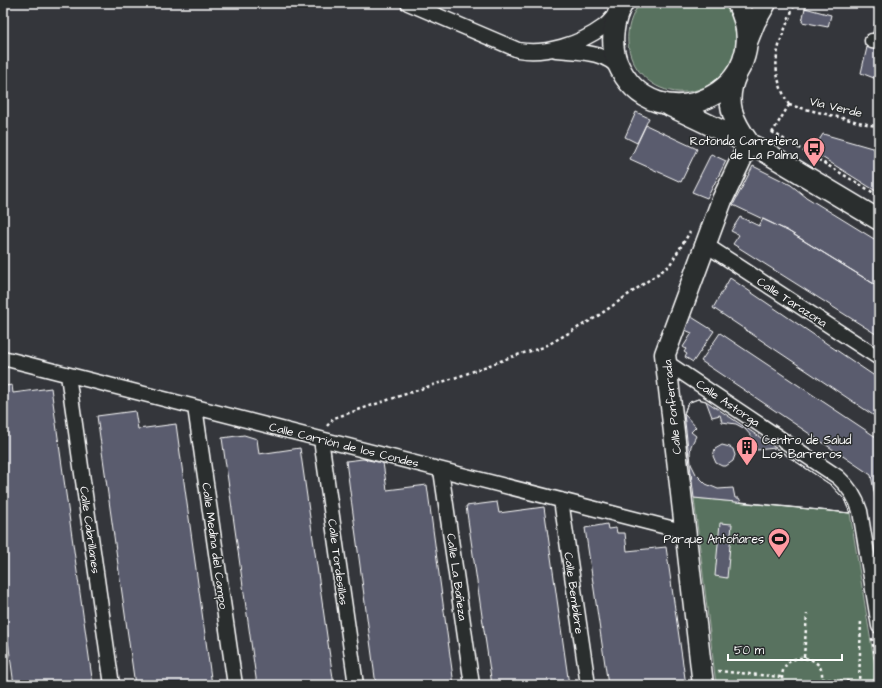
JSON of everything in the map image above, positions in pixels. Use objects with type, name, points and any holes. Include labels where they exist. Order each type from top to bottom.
[{"type":"main road","points":[[737,3],[746,29],[746,48]]},
{"type":"main road","points":[[755,147],[741,133],[732,112],[730,94],[732,83],[740,66],[755,22],[766,3]]},
{"type":"main road","points":[[621,5],[615,22],[613,40],[616,58],[624,76],[639,91],[755,147],[879,220]]},
{"type":"main road","points":[[667,104],[686,105],[706,100],[722,90],[736,75]]},
{"type":"main road","name":"Calle Ponferrada","points":[[709,678],[686,532],[665,354],[728,186],[755,147]]},
{"type":"street","points":[[408,3],[518,50],[529,52],[569,44],[592,34],[603,27],[621,5]]},
{"type":"street","points":[[550,49],[603,57],[614,64],[624,76]]},
{"type":"street","name":"Calle Tarazona","points":[[706,245],[879,358]]},
{"type":"street","name":"Calle Carrión de los Condes","points":[[3,358],[686,532]]},
{"type":"street","name":"Calle Astorga","points":[[666,362],[838,477],[851,491],[858,506],[874,564],[875,630]]},
{"type":"street","name":"Calle Cabrillanes","points":[[68,375],[112,685]]},
{"type":"street","name":"Calle Medina del Campo","points":[[195,407],[235,685]]},
{"type":"street","name":"Calle Tordesillas","points":[[319,438],[356,685]]},
{"type":"street","name":"Calle La Bañeza","points":[[441,470],[472,685]]},
{"type":"street","name":"Calle Bembibre","points":[[561,500],[588,685]]},
{"type":"path","points":[[755,147],[772,132],[789,105],[781,91],[776,71],[777,52],[783,32],[796,3]]},
{"type":"path","name":"Vía Verde","points":[[789,105],[879,127]]},
{"type":"path","points":[[772,132],[879,196]]},
{"type":"path","points":[[319,438],[334,418],[544,347],[595,318],[669,266],[693,228]]},
{"type":"path","points":[[804,657],[807,614]]},
{"type":"path","points":[[822,679],[859,684],[861,619]]},
{"type":"path","points":[[875,630],[879,679]]},
{"type":"path","points":[[783,685],[781,677],[786,665],[794,658],[804,657],[813,660],[820,667],[822,679],[820,685]]},
{"type":"path","points":[[709,678],[781,677]]},
{"type":"green space","points":[[640,3],[724,3],[733,19],[736,43],[732,58],[722,76],[714,82],[694,91],[674,92],[657,86],[642,75],[632,60],[628,42],[630,23]]},
{"type":"green space","points":[[694,498],[850,513],[878,685],[716,685]]},
{"type":"building","points":[[879,3],[879,38],[872,37]]},
{"type":"building","points":[[805,8],[831,15],[828,27],[802,22]]},
{"type":"building","points":[[868,43],[879,46],[879,80],[861,73]]},
{"type":"building","points":[[636,112],[649,118],[637,143],[625,137]]},
{"type":"building","points":[[646,125],[697,149],[681,182],[630,159]]},
{"type":"building","points":[[823,134],[879,150],[879,193],[812,151]]},
{"type":"building","points":[[711,154],[726,161],[707,198],[692,192]]},
{"type":"building","points":[[753,166],[791,185],[806,197],[879,242],[879,287],[788,231],[733,205]]},
{"type":"building","points":[[740,217],[759,226],[763,219],[788,231],[879,287],[879,336],[733,244],[739,235],[731,231]]},
{"type":"building","points":[[730,278],[879,379],[879,419],[713,308]]},
{"type":"building","points":[[690,316],[714,331],[693,362],[685,357],[687,354],[684,352],[686,349],[683,347],[692,333],[685,330]]},
{"type":"building","points":[[720,333],[879,439],[879,518],[871,475],[701,361]]},
{"type":"building","points":[[3,380],[5,386],[12,385],[13,393],[51,388],[93,685],[14,685],[3,604]]},
{"type":"building","name":"Centro de Salud Los Barreros","points":[[698,399],[706,401],[712,417],[720,415],[722,422],[736,424],[745,429],[753,438],[757,450],[775,448],[831,485],[844,499],[850,513],[741,502],[739,498],[735,498],[733,488],[718,489],[706,484],[696,474],[691,464],[691,446],[696,436],[691,432],[696,427],[684,414],[687,405]],"holes":[[[722,445],[733,449],[735,455],[733,461],[726,466],[716,463],[713,456],[715,449]]]},
{"type":"building","name":"Centro de Salud Los Barreros","points":[[698,399],[706,401],[831,485],[844,499],[850,513],[694,498],[684,414],[687,405]]},
{"type":"building","points":[[135,411],[138,429],[176,424],[212,685],[135,685],[97,416]]},
{"type":"building","points":[[244,435],[257,439],[259,454],[300,448],[334,685],[257,685],[222,438]]},
{"type":"building","points":[[363,459],[383,463],[387,490],[427,485],[454,685],[376,685],[346,461]]},
{"type":"building","points":[[497,502],[499,513],[544,507],[569,685],[492,685],[466,506]]},
{"type":"building","points":[[720,523],[732,524],[727,578],[715,576]]},
{"type":"building","points":[[607,524],[608,529],[616,528],[617,533],[625,533],[627,551],[666,547],[686,685],[608,685],[585,528]]},
{"type":"place","name":"Rotonda Carretera de La Palma","points":[[814,168]]},
{"type":"place","name":"Centro de Salud Los Barreros","points":[[747,466]]},
{"type":"place","name":"Parque Antoñares","points":[[779,558]]}]
